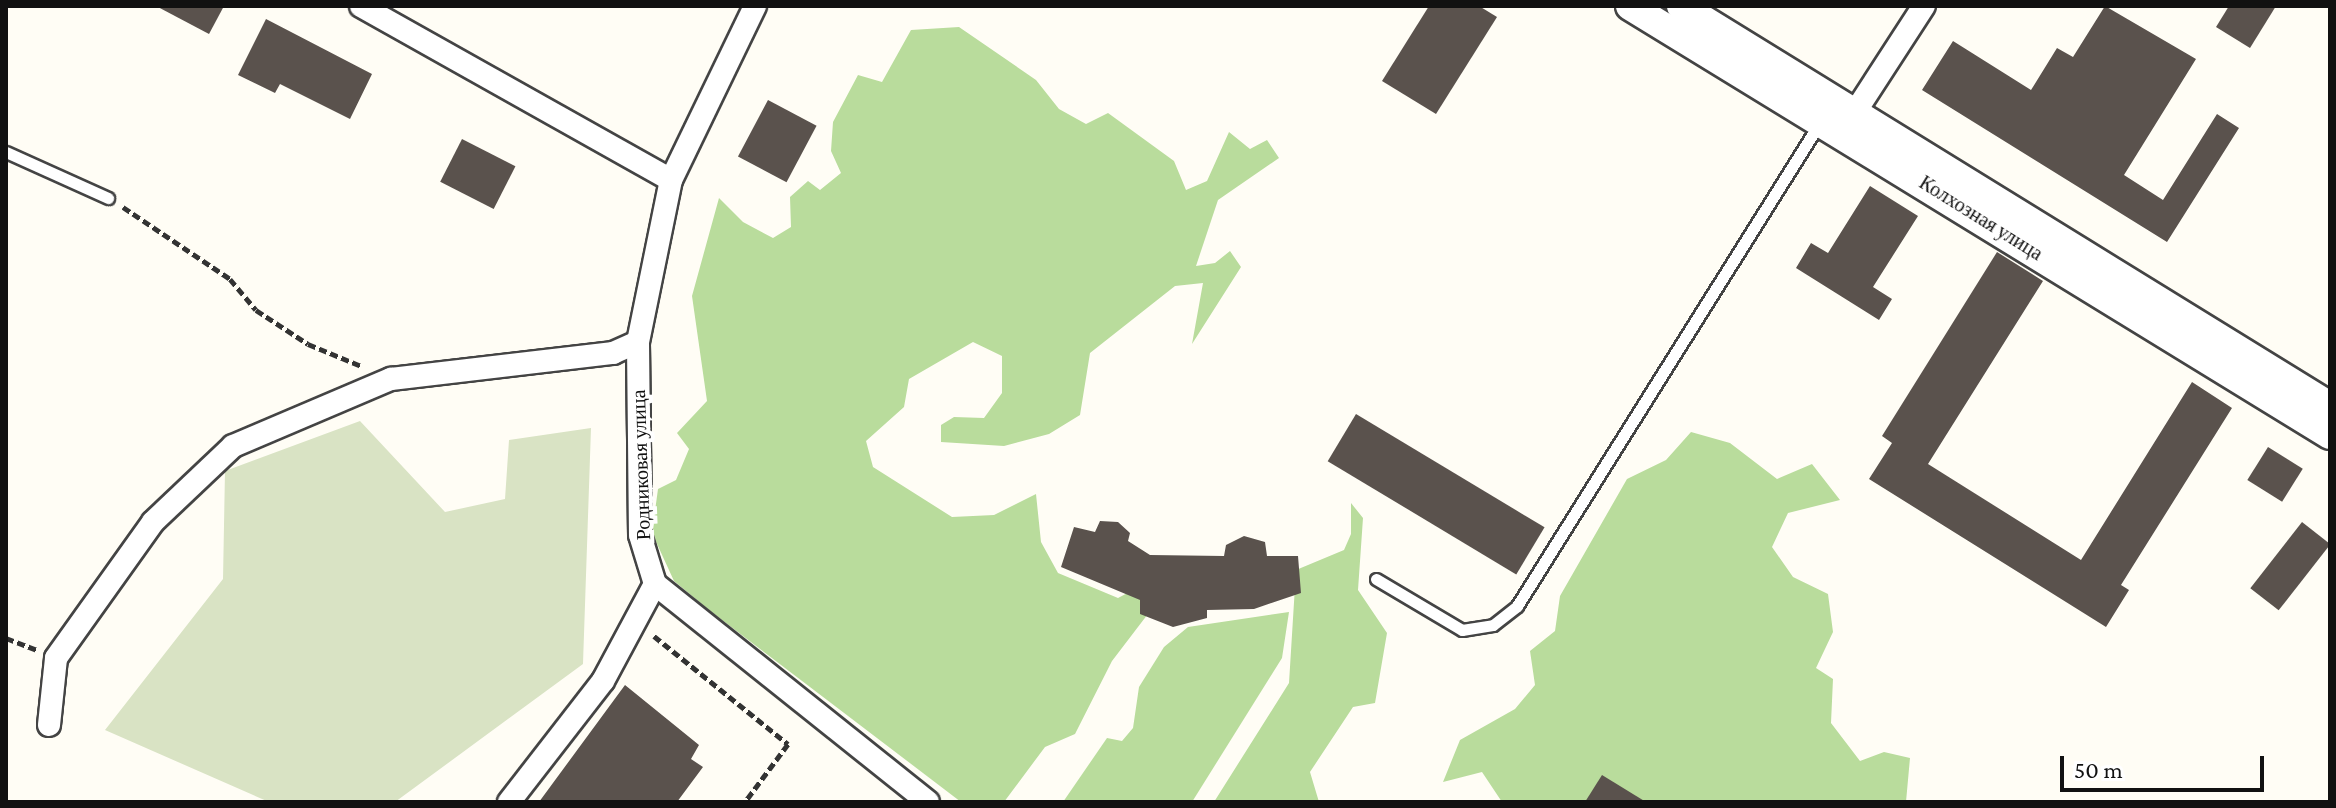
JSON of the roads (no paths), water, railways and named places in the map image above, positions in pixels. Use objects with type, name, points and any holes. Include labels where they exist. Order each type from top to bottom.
[{"type":"street","points":[[361,6],[671,180]]},
{"type":"street","name":"Родниковая улица","points":[[655,584],[640,535],[638,342],[671,180],[755,6]]},
{"type":"street","name":"Колхозная улица","points":[[1630,6],[1839,122],[2330,406]]},
{"type":"street","name":"Колхозная улица","points":[[1681,6],[1839,122],[2330,435]]},
{"type":"street","points":[[1839,122],[1924,6]]},
{"type":"street","points":[[49,725],[56,658],[153,522],[233,446],[391,379],[613,353],[638,342]]},
{"type":"street","points":[[509,802],[603,681],[655,584],[928,802]]},
{"type":"lane","points":[[1376,579],[1462,630],[1493,625],[1517,606],[1839,122]]},
{"type":"lane","points":[[6,152],[108,198]]}]
